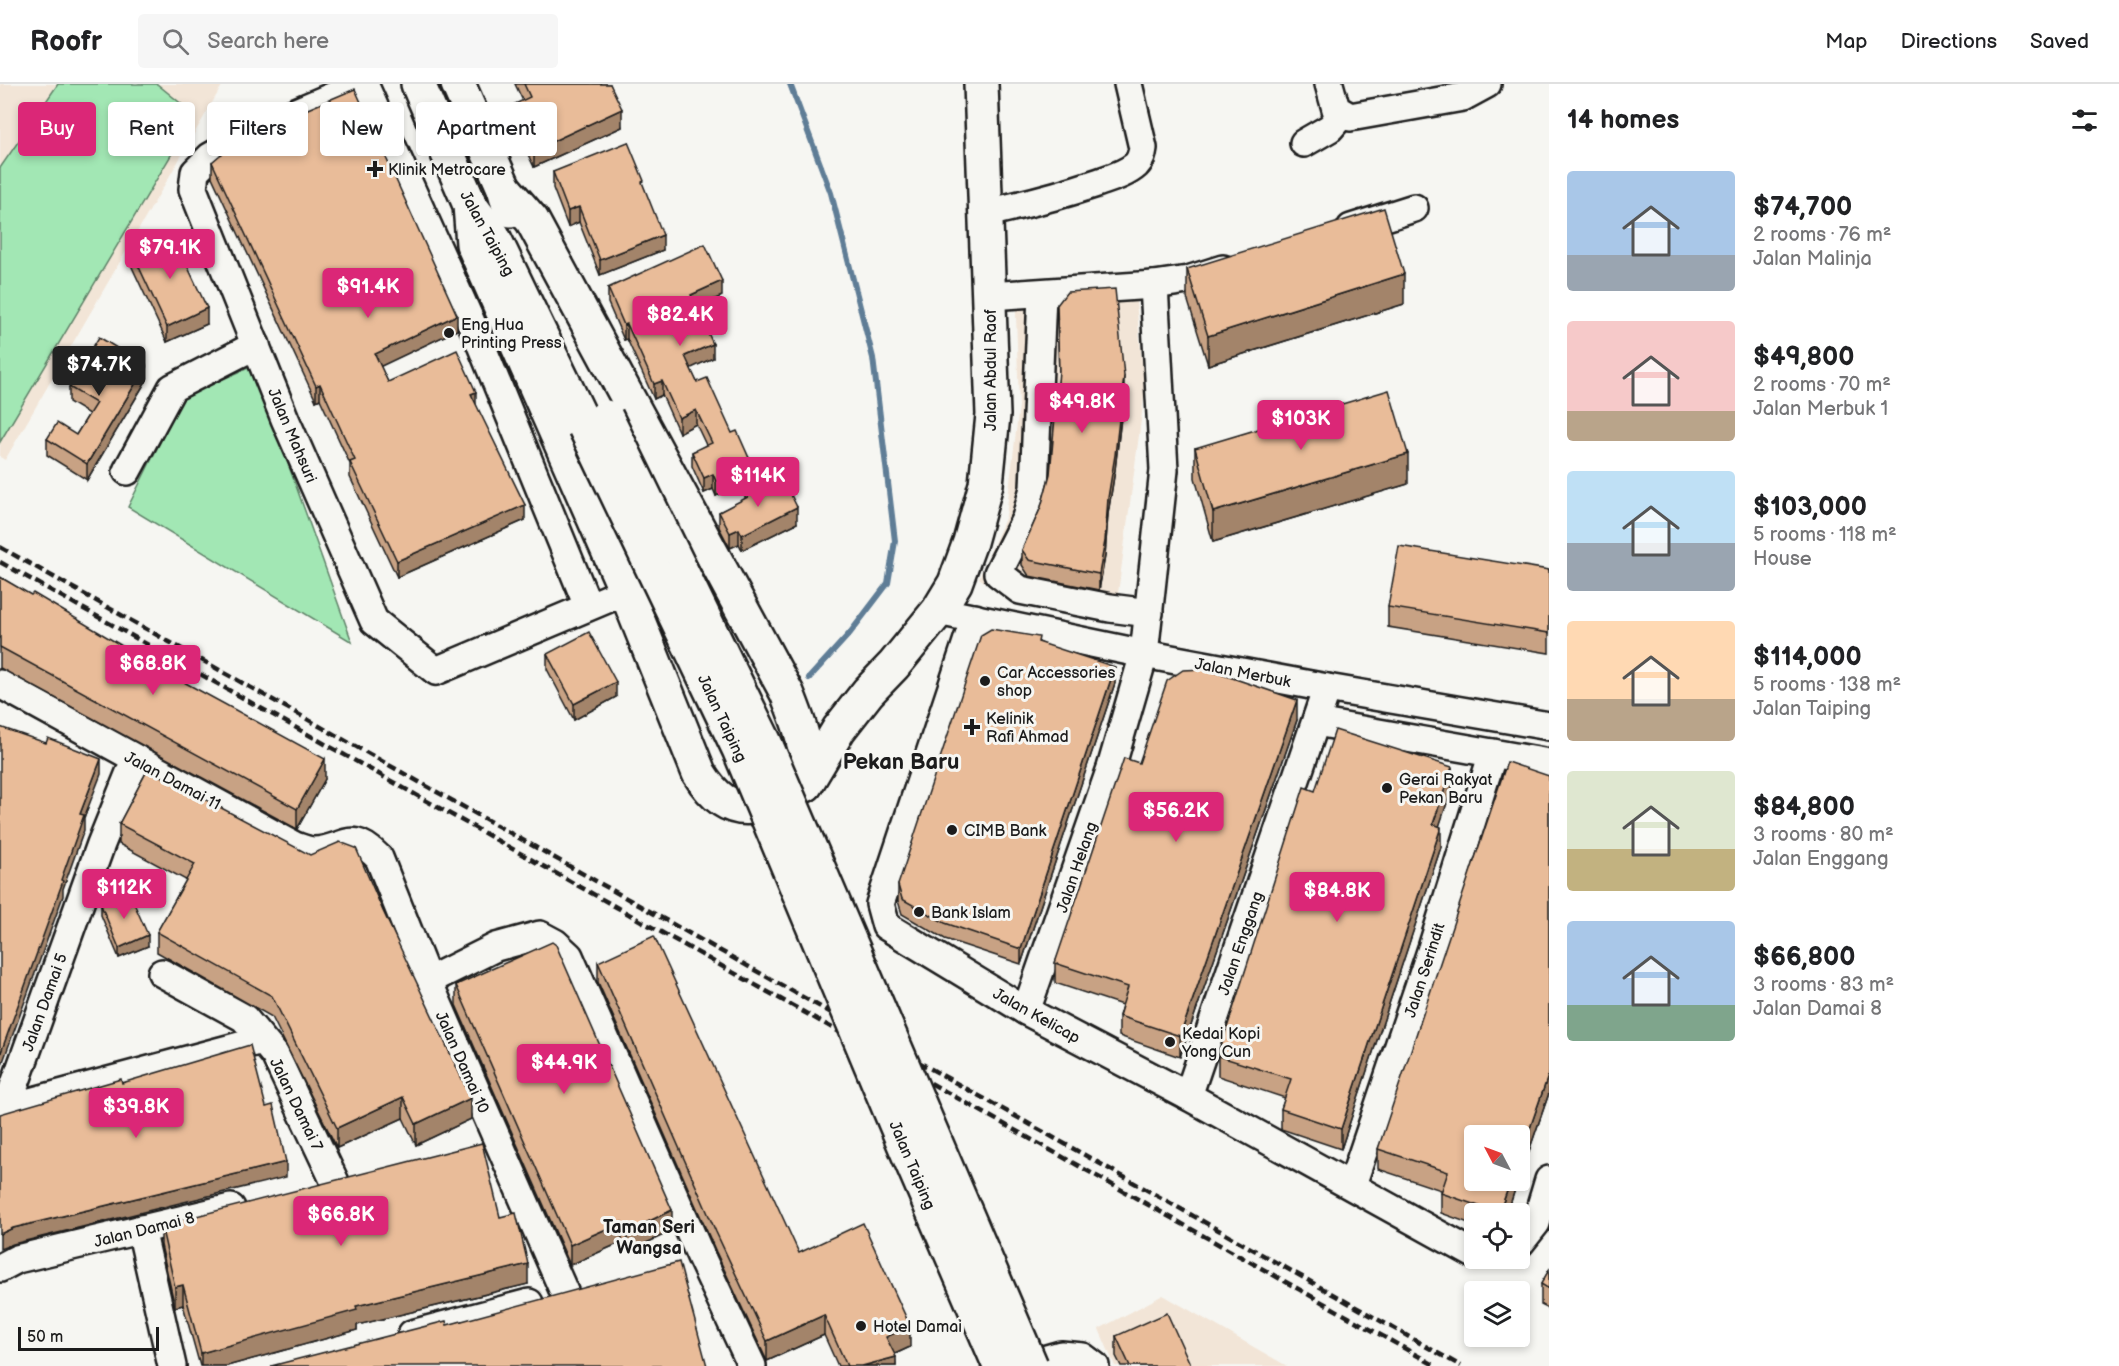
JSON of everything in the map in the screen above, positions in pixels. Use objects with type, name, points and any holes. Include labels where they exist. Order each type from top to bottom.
[{"type":"main road","name":"Jalan Taiping","points":[[417,84],[470,205],[493,236],[596,422],[765,743],[1031,1366]]},
{"type":"main road","name":"Jalan Taiping","points":[[458,84],[504,188],[514,228],[596,422],[739,749],[907,1151],[1000,1366]]},
{"type":"main road","name":"Jalan Abdul Raof","points":[[868,692],[894,665],[938,611],[955,583],[970,542],[986,484],[993,415],[981,84]]},
{"type":"main road","points":[[504,188],[532,220],[787,693],[804,741],[807,762],[805,785]]},
{"type":"main road","points":[[470,205],[473,244],[494,334],[626,591],[699,773],[711,792],[729,805],[752,808],[773,802],[805,785],[839,729],[868,692]]},
{"type":"main road","points":[[787,693],[806,709],[825,711],[843,706],[868,692]]},
{"type":"street","name":"Jalan Mahsuri","points":[[363,84],[270,123],[210,157],[195,172],[193,189],[285,419],[374,621],[436,671],[588,606]]},
{"type":"street","points":[[363,84],[494,334],[588,606],[626,591]]},
{"type":"street","points":[[986,213],[1047,199],[1109,179],[1137,165],[1142,157],[1143,148],[1128,84]]},
{"type":"street","points":[[1329,84],[1336,109],[1350,117],[1487,84]]},
{"type":"street","points":[[1304,143],[1330,128],[1342,114]]},
{"type":"street","points":[[1324,237],[1414,208]]},
{"type":"street","points":[[989,296],[1154,285],[1188,280],[1245,262]]},
{"type":"street","name":"Jalan Helang","points":[[1026,1011],[1112,768],[1144,654],[1164,470],[1154,285]]},
{"type":"street","points":[[1042,294],[1034,488],[1026,518],[998,573],[1020,590],[1110,608],[1149,613]]},
{"type":"street","points":[[128,471],[172,388],[256,345]]},
{"type":"street","name":"Jalan Merbuk","points":[[938,611],[1144,654],[1549,726]]},
{"type":"street","name":"Jalan Kelicap","points":[[975,618],[879,904],[886,926],[1026,1011],[1188,1096],[1464,1248]]},
{"type":"street","name":"Jalan Damai 11","points":[[0,684],[295,846],[313,851],[352,841]]},
{"type":"street","name":"Jalan Enggang","points":[[1188,1096],[1327,688]]},
{"type":"street","points":[[1316,722],[1549,763]]},
{"type":"street","name":"Jalan Serindit","points":[[1352,1185],[1439,926],[1493,753]]},
{"type":"street","name":"Jalan Damai 5","points":[[3,1110],[101,844],[135,760]]},
{"type":"street","name":"Jalan Damai 10","points":[[352,841],[367,846],[379,858],[489,1145],[577,1291],[392,1339]]},
{"type":"street","points":[[428,981],[496,947],[540,935],[555,943],[569,956],[690,1262],[752,1366]]},
{"type":"street","name":"Jalan Damai 7","points":[[162,973],[244,1018],[275,1055],[335,1182]]},
{"type":"street","points":[[3,1110],[262,1040]]},
{"type":"street","points":[[1535,1232],[1549,1180]]},
{"type":"street","name":"Jalan Damai 8","points":[[0,1268],[17,1259],[255,1202]]},
{"type":"street","points":[[141,1229],[172,1366]]},
{"type":"street","points":[[1022,1366],[1061,1355],[1089,1362]]},
{"type":"shaded area","points":[[0,84],[223,84],[213,102],[207,102],[207,112],[195,132],[195,102],[108,102],[108,156],[181,156],[5,460],[0,457]]},
{"type":"shaded area","points":[[1133,273],[1145,390],[1115,616],[1003,596],[979,578],[1006,516],[1019,406],[1015,285]]},
{"type":"shaded area","points":[[1163,1295],[1287,1366],[1115,1366],[1099,1329]]},
{"type":"green space","points":[[58,84],[157,84],[179,102],[108,102],[108,156],[171,156],[0,442],[0,168],[18,142],[18,156],[96,156],[96,102],[46,102]]},
{"type":"green space","points":[[253,366],[352,642],[128,507],[183,396]]},
{"type":"building","points":[[524,84],[610,84],[622,109],[557,139],[557,102],[519,102],[530,97]]},
{"type":"building","points":[[355,89],[361,102],[324,102]]},
{"type":"building","points":[[320,104],[320,156],[385,156],[457,315],[375,354],[388,382],[457,350],[476,392],[471,394],[525,505],[397,561],[350,462],[355,460],[320,384],[316,386],[212,162],[219,156],[308,156],[308,109]]},
{"type":"building","points":[[628,142],[663,235],[600,260],[579,207],[568,211],[553,172]]},
{"type":"building","points":[[1384,208],[1404,274],[1208,336],[1187,269]]},
{"type":"building","points":[[172,233],[207,308],[167,327],[132,252]]},
{"type":"building","points":[[705,244],[722,281],[691,295],[713,344],[685,356],[697,382],[707,378],[732,433],[737,431],[749,458],[736,464],[739,471],[716,481],[713,474],[704,478],[692,452],[712,443],[696,410],[679,418],[662,381],[654,384],[608,288]]},
{"type":"building","points":[[1115,289],[1124,376],[1108,498],[1105,541],[1099,574],[1029,560],[1022,550],[1041,507],[1050,474],[1059,371],[1057,305],[1067,292]]},
{"type":"building","points":[[99,337],[146,366],[87,464],[47,439],[57,423],[76,435],[96,403],[69,387]]},
{"type":"building","points":[[1389,390],[1408,454],[1213,512],[1195,448]]},
{"type":"building","points":[[769,479],[774,489],[785,483],[797,507],[742,535],[739,529],[730,533],[719,512],[748,497],[745,491]]},
{"type":"building","points":[[1399,546],[1549,570],[1549,633],[1388,607]]},
{"type":"building","points":[[0,577],[31,595],[33,593],[171,675],[325,759],[297,809],[0,647]]},
{"type":"building","points":[[991,629],[1039,637],[1038,642],[1115,667],[1021,949],[945,923],[902,899],[898,885],[981,635]]},
{"type":"building","points":[[589,632],[616,682],[574,704],[547,654]]},
{"type":"building","points":[[1206,669],[1297,700],[1180,1036],[1119,1016],[1128,987],[1055,963],[1124,758],[1139,763],[1167,681],[1183,670]]},
{"type":"building","points":[[0,727],[46,743],[48,738],[101,759],[80,814],[84,815],[61,880],[63,881],[0,1055]]},
{"type":"building","points":[[1335,730],[1452,767],[1433,824],[1441,827],[1341,1129],[1281,1109],[1291,1079],[1218,1056],[1304,787],[1315,791]]},
{"type":"building","points":[[1507,762],[1549,776],[1549,1073],[1530,1128],[1530,1125],[1464,1125],[1464,1191],[1507,1191],[1503,1203],[1470,1203],[1441,1193],[1448,1172],[1378,1149]]},
{"type":"building","points":[[148,769],[310,855],[340,842],[356,848],[471,1098],[416,1124],[403,1097],[337,1128],[272,996],[157,932],[195,864],[119,824]]},
{"type":"building","points":[[129,892],[148,935],[119,948],[101,905]]},
{"type":"building","points":[[654,936],[799,1253],[863,1223],[910,1326],[886,1337],[896,1357],[862,1366],[847,1366],[824,1315],[767,1341],[716,1232],[598,962]]},
{"type":"building","points":[[552,942],[556,945],[672,1210],[627,1232],[622,1222],[570,1245],[456,985]]},
{"type":"building","points":[[250,1045],[266,1107],[273,1105],[286,1162],[13,1228],[0,1234],[0,1114],[121,1079],[122,1083]]},
{"type":"building","points":[[482,1143],[500,1217],[516,1213],[528,1264],[356,1306],[357,1310],[201,1353],[183,1285],[175,1287],[161,1225]]},
{"type":"building","points":[[679,1262],[707,1366],[271,1366],[446,1321],[447,1325]]},
{"type":"building","points":[[1549,1270],[1549,1289],[1541,1284]]},
{"type":"building","points":[[1167,1313],[1191,1366],[1130,1366],[1116,1336]]},
{"type":"waterway","points":[[790,84],[831,193],[873,358],[895,541],[888,583],[850,633],[809,678]]},
{"type":"railway","points":[[0,547],[1461,1366]]},
{"type":"railway","points":[[0,562],[1436,1366]]},
{"type":"place","name":"Klinik Metrocare","points":[[375,169]]},
{"type":"place","name":"Eng Hua Printing Press","points":[[449,333]]},
{"type":"place","name":"Car Accessories shop","points":[[985,681]]},
{"type":"place","name":"Kelinik Rafi Ahmad","points":[[972,727]]},
{"type":"place","name":"Gerai Rakyat Pekan Baru","points":[[1387,788]]},
{"type":"place","name":"CIMB Bank","points":[[952,830]]},
{"type":"place","name":"Bank Islam","points":[[919,912]]},
{"type":"place","name":"Kedai Kopi Yong Cun","points":[[1170,1042]]},
{"type":"place","name":"Hotel Damai","points":[[861,1326]]},
{"type":"district","name":"Pekan Baru","points":[[901,761]]},
{"type":"district","name":"Taman Seri Wangsa","points":[[649,1237]]}]
